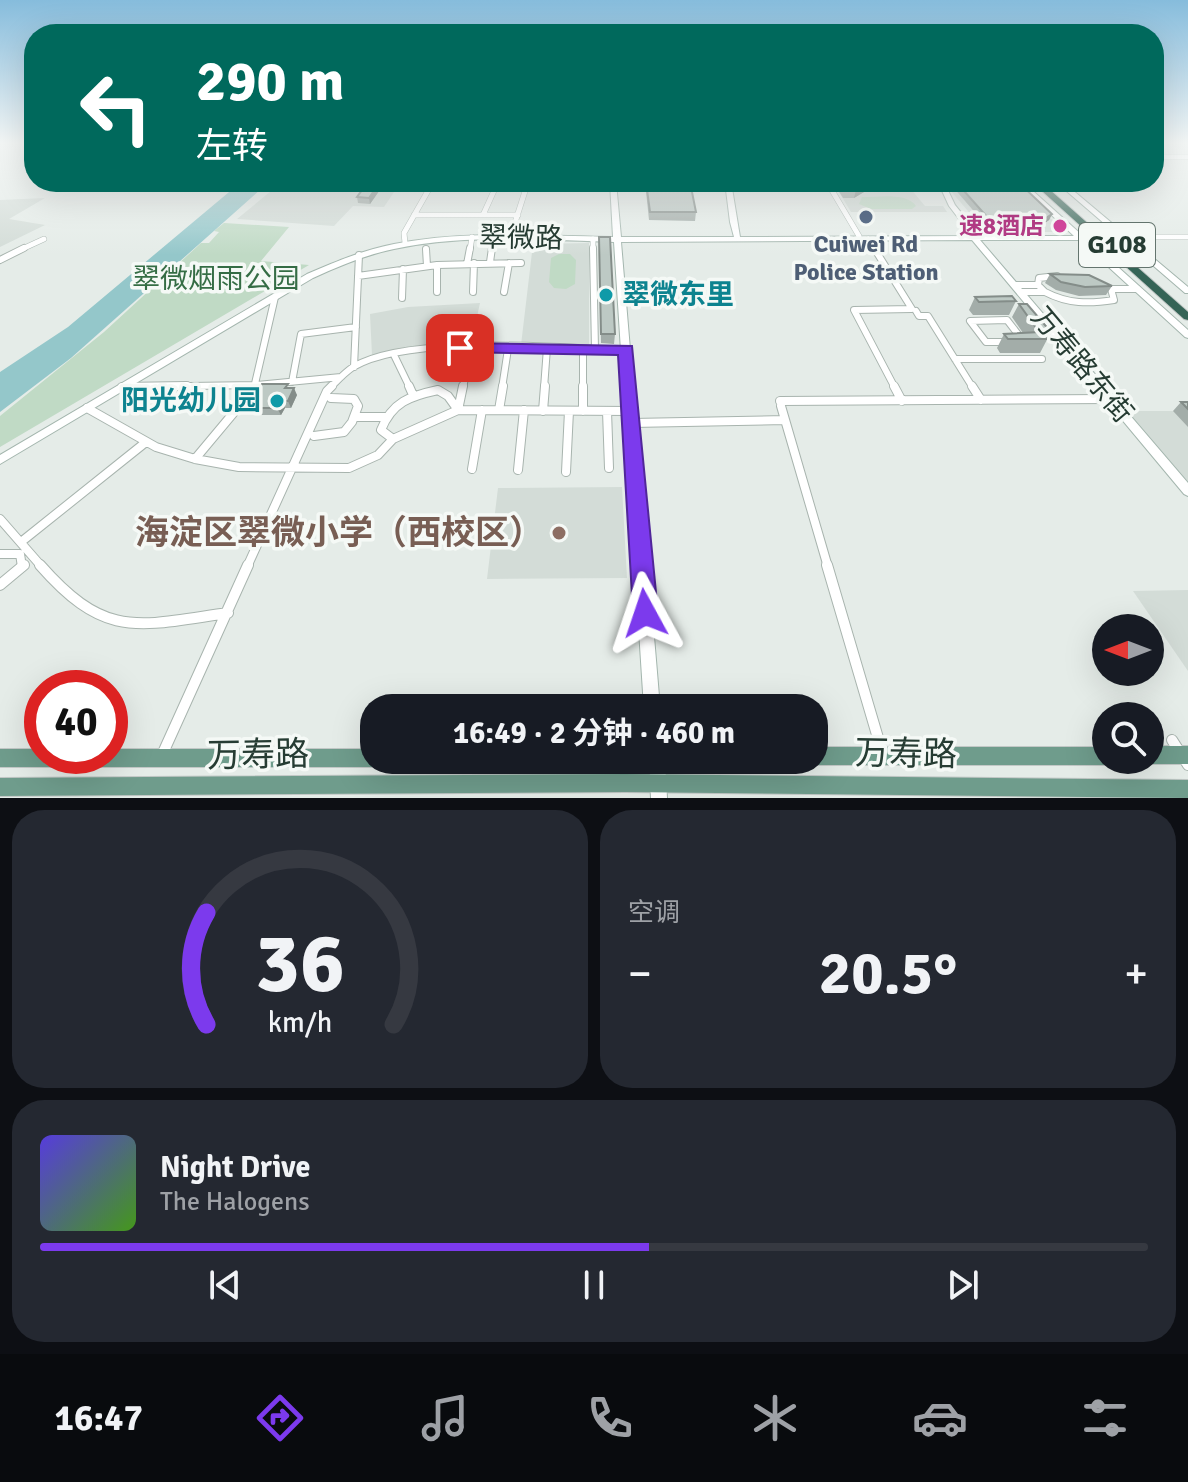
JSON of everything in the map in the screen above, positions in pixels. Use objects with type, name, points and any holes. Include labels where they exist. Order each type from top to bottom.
[{"type":"highway","name":"G108","points":[[1048,192],[1188,307]]},
{"type":"highway","name":"G108","points":[[1057,192],[1188,317]]},
{"type":"main road","points":[[614,192],[651,694]]},
{"type":"main road","points":[[731,192],[730,213],[737,236]]},
{"type":"main road","name":"万寿路东街","points":[[946,192],[952,206],[1018,289],[1188,491]]},
{"type":"main road","points":[[1030,192],[1188,335]]},
{"type":"main road","points":[[1071,192],[1188,291]]},
{"type":"main road","name":"翠微路","points":[[0,453],[305,274],[349,254],[405,241],[449,235],[617,238],[1101,237]]},
{"type":"main road","name":"翠微路","points":[[0,460],[331,265],[405,241],[472,237],[863,237]]},
{"type":"main road","name":"万寿路","points":[[828,756],[1092,756]]},
{"type":"main road","name":"万寿路","points":[[0,758],[360,758]]},
{"type":"main road","name":"万寿路","points":[[0,787],[658,791],[1188,789]]},
{"type":"street","points":[[405,241],[429,192]]},
{"type":"street","points":[[483,215],[493,192]]},
{"type":"street","points":[[511,235],[525,192]]},
{"type":"street","points":[[834,192],[912,309],[854,310],[902,401]]},
{"type":"street","points":[[417,215],[518,215]]},
{"type":"street","points":[[472,237],[473,292]]},
{"type":"street","name":"翠微路","points":[[1101,237],[1188,237]]},
{"type":"street","points":[[0,260],[44,239]]},
{"type":"street","points":[[593,239],[595,349]]},
{"type":"street","points":[[490,262],[492,246]]},
{"type":"street","points":[[426,249],[427,266]]},
{"type":"street","points":[[354,367],[359,255]]},
{"type":"street","points":[[390,270],[392,259]]},
{"type":"street","points":[[504,292],[509,263]]},
{"type":"street","points":[[358,276],[437,265],[521,263]]},
{"type":"street","points":[[437,265],[437,292]]},
{"type":"street","points":[[402,298],[403,269]]},
{"type":"street","points":[[1038,285],[1039,278],[1066,276]]},
{"type":"street","points":[[1038,285],[1059,300],[1114,300],[1111,289],[1102,281]]},
{"type":"street","points":[[1018,289],[1038,285]]},
{"type":"street","points":[[1018,289],[1045,292]]},
{"type":"street","points":[[1111,289],[1137,289]]},
{"type":"street","points":[[195,459],[257,385],[275,297]]},
{"type":"street","points":[[916,311],[919,316],[928,316],[981,400]]},
{"type":"street","points":[[986,342],[1024,342],[1007,320],[970,321],[997,359]]},
{"type":"street","points":[[292,382],[301,334],[356,327]]},
{"type":"street","points":[[160,758],[327,391],[354,367],[394,355],[471,348],[626,350]]},
{"type":"street","points":[[458,410],[471,348]]},
{"type":"street","points":[[543,411],[547,348]]},
{"type":"street","points":[[499,410],[508,349]]},
{"type":"street","points":[[583,349],[583,411]]},
{"type":"street","points":[[394,355],[413,395]]},
{"type":"street","points":[[955,359],[1042,359]]},
{"type":"street","points":[[122,387],[257,385],[343,377]]},
{"type":"street","points":[[393,439],[381,430],[385,417],[391,406],[413,395],[438,390],[448,396],[458,410]]},
{"type":"street","points":[[314,436],[340,435],[351,428],[358,406],[354,399],[331,398]]},
{"type":"street","points":[[878,738],[780,404],[1111,399]]},
{"type":"street","points":[[87,408],[146,442],[195,459],[239,467],[349,468],[378,455],[393,439],[458,410],[607,411],[631,417],[785,420]]},
{"type":"street","points":[[472,469],[482,410]]},
{"type":"street","points":[[518,470],[524,410]]},
{"type":"street","points":[[566,472],[569,411]]},
{"type":"street","points":[[607,411],[609,468]]},
{"type":"street","points":[[355,417],[385,417]]},
{"type":"street","points":[[21,542],[146,442]]},
{"type":"street","points":[[0,519],[66,592],[103,619],[155,624],[228,613]]},
{"type":"street","points":[[0,554],[20,554],[24,565],[0,585]]},
{"type":"shaded area","points":[[270,192],[394,192],[384,207],[353,206],[334,226],[237,219]]},
{"type":"shaded area","points":[[839,192],[913,192],[925,206],[943,206],[947,212],[851,212]]},
{"type":"shaded area","points":[[952,192],[1023,192],[1065,232],[986,232]]},
{"type":"shaded area","points":[[45,198],[9,219],[45,225],[0,247],[0,200]]},
{"type":"shaded area","points":[[589,243],[589,345],[521,345],[533,244]]},
{"type":"shaded area","points":[[480,303],[471,344],[408,347],[372,355],[370,314],[408,307]]},
{"type":"shaded area","points":[[1125,411],[1188,411],[1188,485]]},
{"type":"shaded area","name":"海淀区翠微小学（西校区）","points":[[622,487],[627,578],[487,579],[498,488]]},
{"type":"shaded area","points":[[1188,590],[1188,671],[1164,636],[1164,614],[1149,614],[1133,591]]},
{"type":"green space","points":[[862,197],[899,197],[916,206],[912,209],[871,209],[859,204]]},
{"type":"green space","name":"翠微烟雨公园","points":[[224,223],[289,227],[261,261],[309,265],[0,447],[0,416],[104,332],[201,243],[209,243],[219,232],[214,231]]},
{"type":"green space","points":[[570,254],[576,260],[575,284],[566,289],[554,288],[549,282],[551,258]]},
{"type":"water","points":[[229,192],[258,192],[71,358],[0,412],[0,372],[68,327]]},
{"type":"building","points":[[361,192],[373,192],[369,198],[357,197]]},
{"type":"building","points":[[647,192],[692,192],[696,212],[650,212]]},
{"type":"building","points":[[965,192],[1029,192],[1052,214],[1046,218],[1020,215],[1023,218],[988,218]]},
{"type":"building","name":"翠微东里","points":[[599,237],[610,237],[615,334],[601,334]]},
{"type":"building","points":[[1050,274],[1089,275],[1112,286],[1085,287],[1061,282]]},
{"type":"building","points":[[1012,296],[1016,301],[979,302],[975,297]]},
{"type":"building","points":[[1019,304],[1027,304],[1051,332],[1043,332],[1049,339],[1008,339],[1004,334],[1039,332]]},
{"type":"building","points":[[262,384],[288,384],[285,388],[294,388],[288,401],[281,401],[277,408],[258,408],[260,404],[252,401]]},
{"type":"place","name":"Cuiwei Rd Police Station","points":[[866,217]]},
{"type":"place","name":"速8酒店","points":[[1060,226]]},
{"type":"place","name":"翠微东里","points":[[606,295]]},
{"type":"place","name":"阳光幼儿园","points":[[277,401]]},
{"type":"place","name":"海淀区翠微小学（西校区）","points":[[559,533]]},
{"type":"route","points":[[460,348],[626,350],[645,613]]}]
